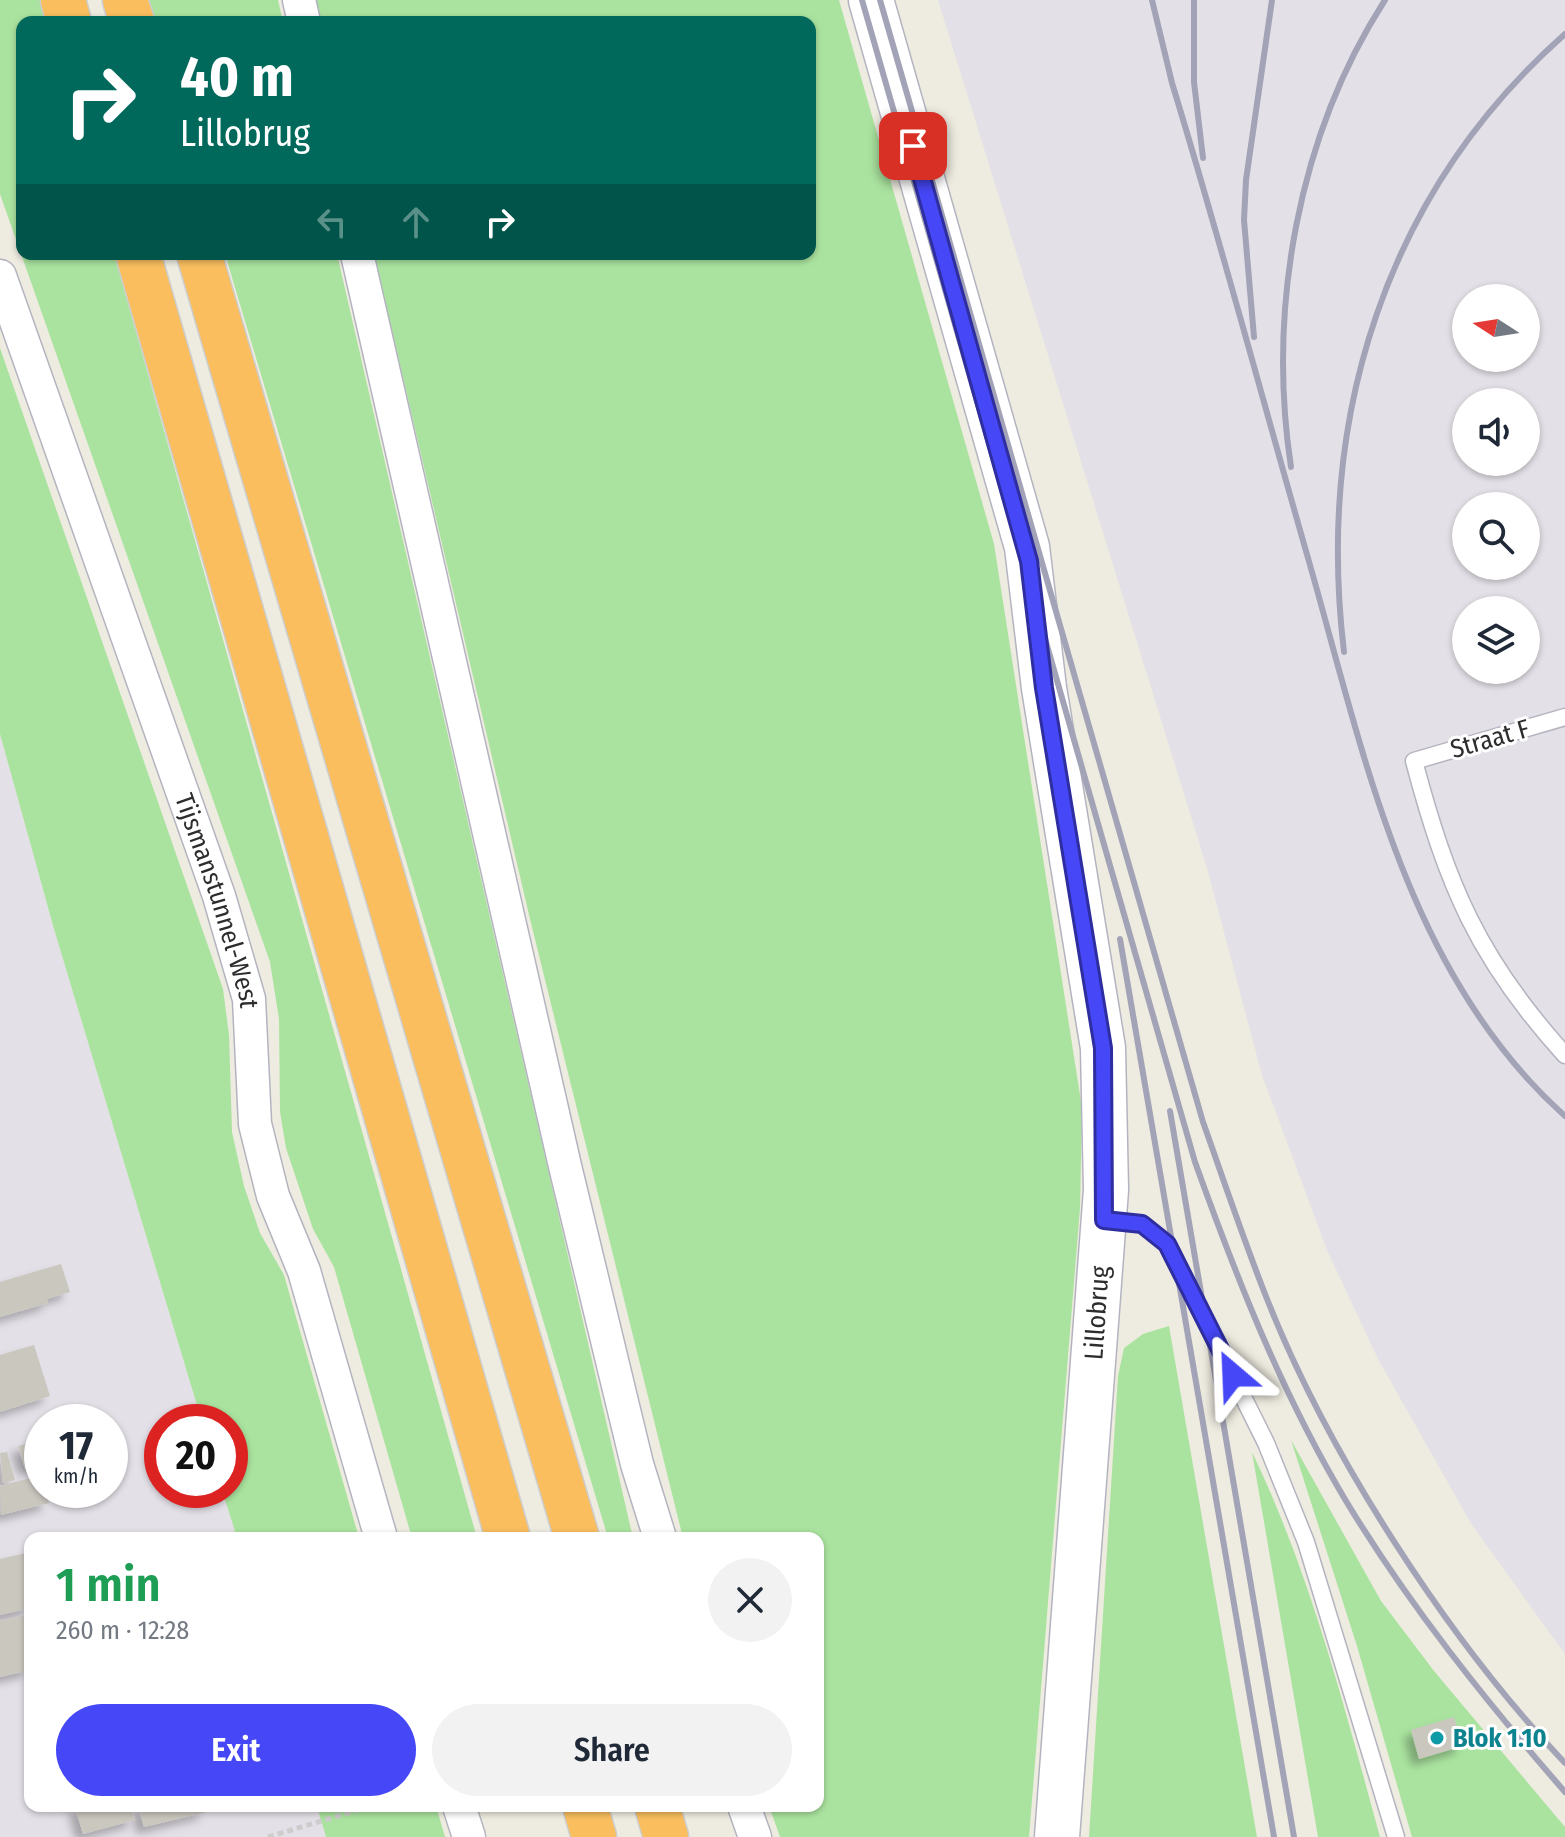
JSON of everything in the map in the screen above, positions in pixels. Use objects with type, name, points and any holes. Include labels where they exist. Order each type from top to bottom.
[{"type":"highway","points":[[140,260],[506,1532]]},
{"type":"highway","points":[[201,260],[575,1532]]},
{"type":"highway","points":[[587,1812],[594,1837]]},
{"type":"highway","points":[[659,1812],[666,1837]]},
{"type":"street","name":"Lillobrug","points":[[871,0],[1027,547],[1044,688],[1103,1048],[1104,1220],[1057,1837]]},
{"type":"street","points":[[358,260],[565,1166],[637,1464],[658,1532]]},
{"type":"street","name":"Tijsmanstunnel-West","points":[[0,276],[219,896],[249,999],[255,1124],[273,1196],[304,1271],[379,1532]]},
{"type":"street","points":[[461,1812],[469,1837]]},
{"type":"street","points":[[746,1812],[755,1837]]},
{"type":"lane","name":"Straat F","points":[[1565,717],[1414,761],[1435,839],[1457,900],[1505,981],[1565,1055]]},
{"type":"lane","points":[[1104,1220],[1142,1224],[1167,1244],[1266,1443],[1326,1599],[1396,1837]]},
{"type":"path","points":[[268,1837],[351,1812]]},
{"type":"shaded area","points":[[938,0],[1565,0],[1565,1654],[1472,1525],[1378,1359],[1327,1250],[1262,1075],[1207,868]]},
{"type":"shaded area","points":[[0,734],[54,929],[197,1404],[144,1404],[144,1508],[228,1508],[235,1532],[24,1532],[24,1812],[319,1812],[326,1837],[0,1837]]},
{"type":"green space","points":[[0,0],[42,0],[46,16],[16,16],[16,240],[0,194]]},
{"type":"green space","points":[[149,0],[278,0],[282,16],[154,16]]},
{"type":"green space","points":[[315,0],[839,0],[994,544],[1082,1108],[1080,1208],[1029,1837],[780,1837],[771,1812],[824,1812],[824,1532],[682,1532],[530,919],[375,260],[816,260],[816,16],[319,16]]},
{"type":"green space","points":[[23,260],[116,260],[475,1532],[410,1532],[334,1267],[313,1229],[286,1148],[280,1112],[279,1019],[270,962]]},
{"type":"green space","points":[[227,260],[338,260],[632,1532],[606,1532]]},
{"type":"green space","points":[[0,348],[223,989],[229,1035],[232,1132],[244,1186],[260,1233],[284,1275],[357,1532],[235,1532],[228,1508],[248,1508],[248,1404],[197,1404],[54,929],[0,734]]},
{"type":"green space","points":[[1169,1326],[1257,1837],[1089,1837],[1118,1376],[1124,1348],[1143,1334]]},
{"type":"green space","points":[[1291,1440],[1381,1601],[1434,1671],[1565,1827],[1565,1837],[1412,1837],[1357,1646]]},
{"type":"green space","points":[[1252,1452],[1309,1593],[1380,1837],[1318,1837]]},
{"type":"green space","points":[[319,1812],[438,1812],[445,1837],[326,1837]]},
{"type":"building","points":[[61,1264],[70,1292],[47,1299],[48,1303],[0,1317],[0,1282]]},
{"type":"building","points":[[34,1345],[50,1396],[0,1412],[0,1355]]},
{"type":"building","points":[[24,1444],[24,1466],[18,1446]]},
{"type":"building","points":[[7,1452],[15,1480],[3,1483],[0,1453]]},
{"type":"building","points":[[24,1480],[24,1508],[29,1508],[1,1515],[0,1486]]},
{"type":"building","points":[[24,1553],[24,1609],[0,1615],[0,1559]]},
{"type":"building","points":[[24,1615],[24,1671],[0,1677],[0,1621]]},
{"type":"building","name":"Blok 1.10","points":[[1454,1717],[1463,1746],[1419,1759],[1411,1730]]},
{"type":"building","points":[[77,1812],[133,1812],[135,1820],[83,1834]]},
{"type":"building","points":[[140,1812],[207,1812],[144,1827]]},
{"type":"railway","points":[[862,0],[1195,1162],[1227,1249],[1301,1419],[1370,1540],[1449,1651],[1565,1792]]},
{"type":"railway","points":[[880,0],[1203,1122],[1267,1299],[1323,1421],[1396,1544],[1478,1661],[1565,1763]]},
{"type":"railway","points":[[1152,0],[1172,83],[1351,713],[1399,860],[1430,931],[1467,998],[1511,1060],[1565,1116]]},
{"type":"railway","points":[[1194,0],[1194,82],[1203,158]]},
{"type":"railway","points":[[1254,337],[1244,220],[1246,180],[1272,0]]},
{"type":"railway","points":[[1291,467],[1283,346],[1287,285],[1296,225],[1330,108],[1355,52],[1385,0]]},
{"type":"railway","points":[[1344,652],[1338,565],[1341,479],[1354,396],[1376,315],[1409,238],[1451,165],[1503,97],[1565,34]]},
{"type":"railway","points":[[1120,939],[1274,1837]]},
{"type":"railway","points":[[1170,1111],[1294,1837]]},
{"type":"place","name":"Blok 1.10","points":[[1437,1738]]},
{"type":"route","points":[[913,146],[1023,529],[1029,561],[1044,688],[1103,1048],[1107,1158],[1104,1220],[1142,1224],[1156,1232],[1167,1244],[1233,1375]]}]
